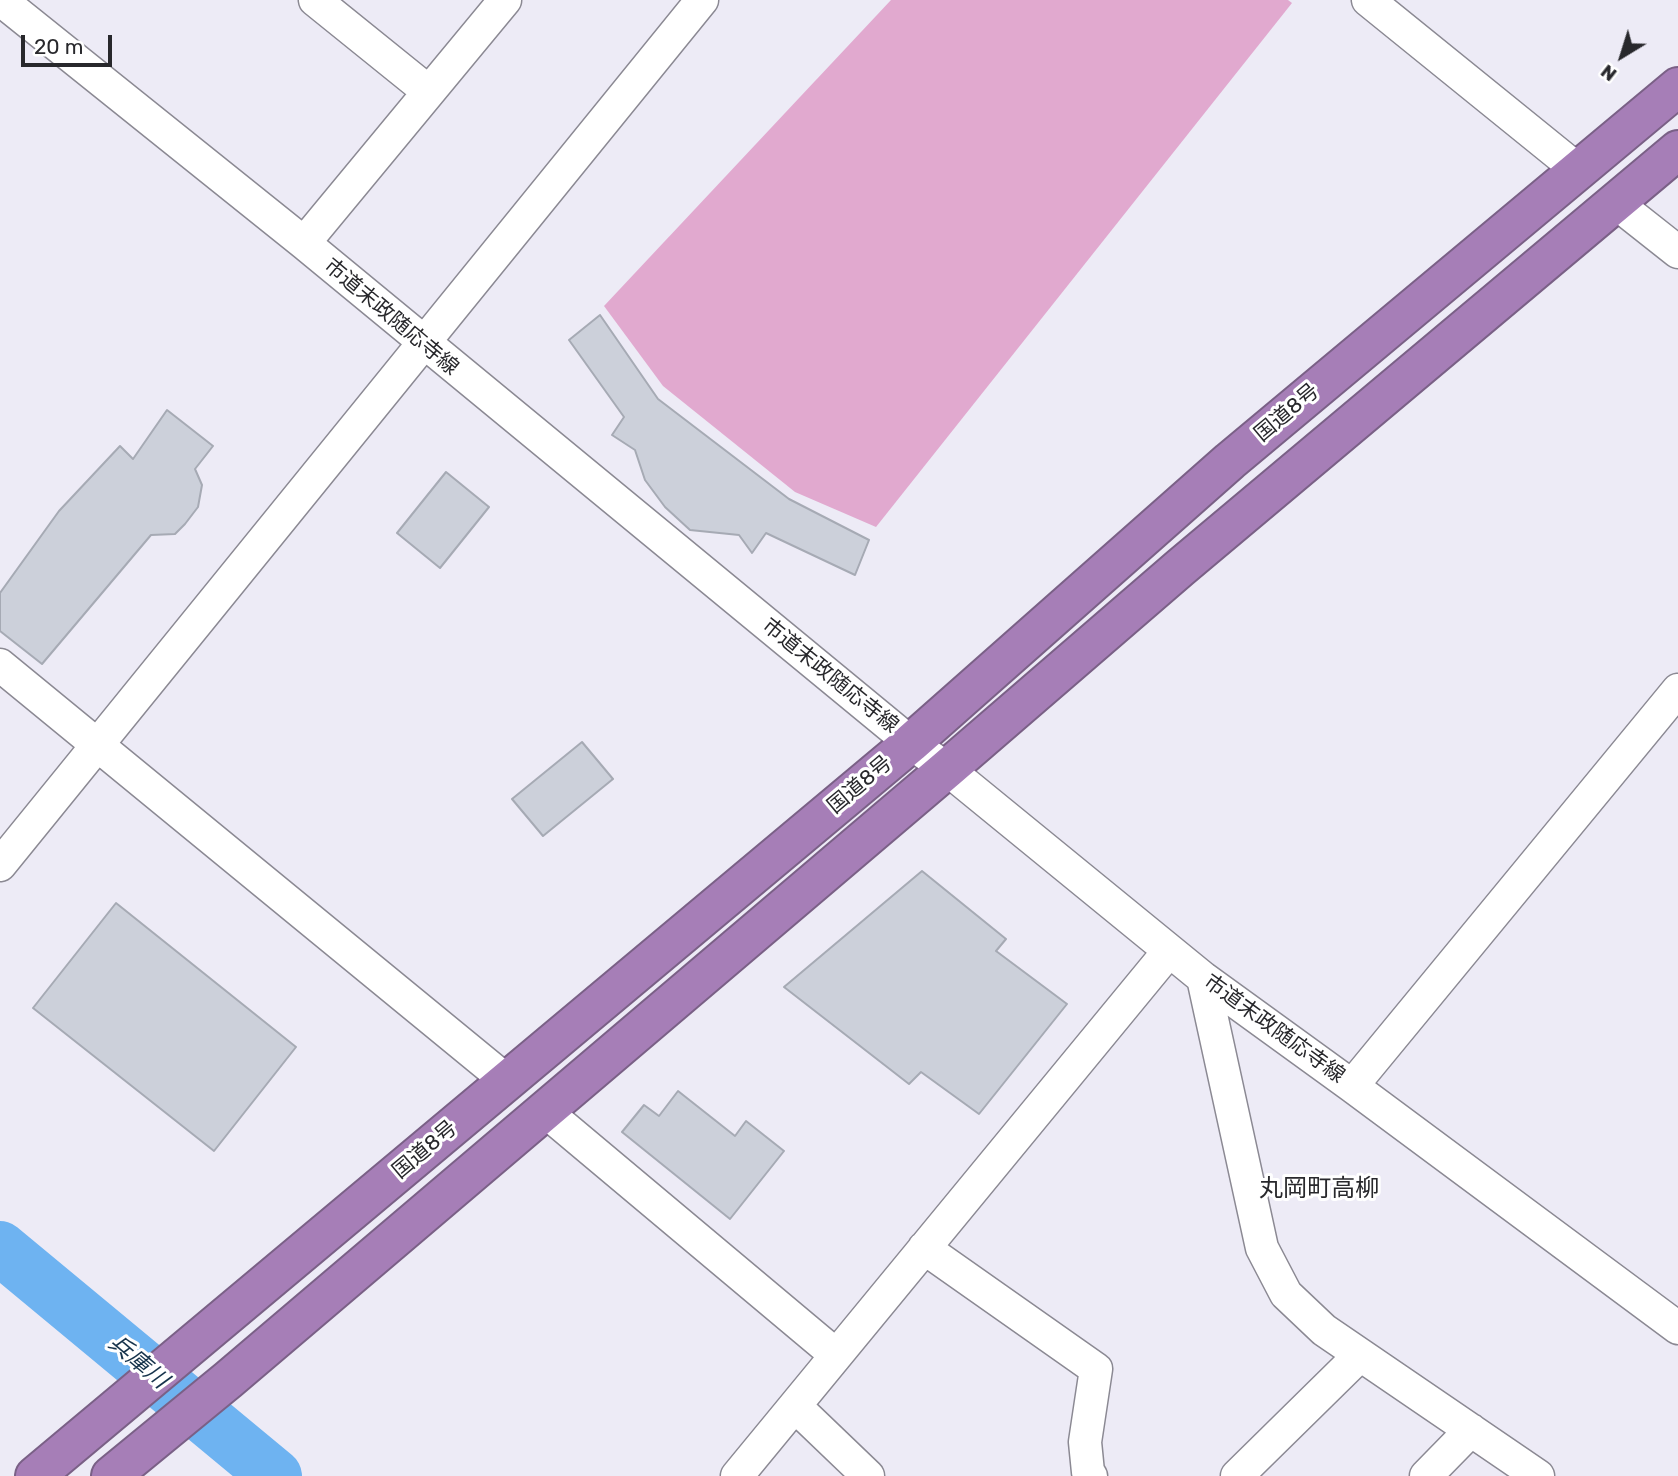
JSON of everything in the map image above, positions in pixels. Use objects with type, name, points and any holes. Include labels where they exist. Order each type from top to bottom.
[{"type":"highway","name":"国道8号","points":[[35,1476],[911,743],[1230,461],[1678,87]]},
{"type":"highway","name":"国道8号","points":[[111,1476],[545,1111],[1191,558],[1678,150]]},
{"type":"street","name":"市道末政随応寺線","points":[[1,0],[304,243],[911,743],[947,769],[1203,978],[1678,1328]]},
{"type":"street","points":[[315,0],[429,92]]},
{"type":"street","points":[[304,243],[505,0]]},
{"type":"street","points":[[0,865],[702,0]]},
{"type":"street","points":[[1368,0],[1578,170]]},
{"type":"street","points":[[1616,203],[1678,252]]},
{"type":"street","points":[[0,665],[507,1081]]},
{"type":"street","points":[[1352,1086],[1678,690]]},
{"type":"street","points":[[737,1476],[1169,951]]},
{"type":"street","points":[[1203,978],[1262,1248],[1286,1294],[1324,1330],[1538,1476]]},
{"type":"street","points":[[545,1111],[836,1355]]},
{"type":"street","points":[[924,1248],[1096,1369],[1080,1470]]},
{"type":"street","points":[[1237,1476],[1360,1355]]},
{"type":"street","points":[[794,1406],[868,1476]]},
{"type":"street","points":[[1426,1476],[1471,1430]]},
{"type":"shaded area","points":[[891,0],[1288,0],[1292,3],[876,527],[795,492],[663,386],[604,306]]},
{"type":"building","points":[[600,315],[658,399],[789,499],[869,540],[855,575],[766,533],[752,553],[739,535],[690,530],[665,507],[645,480],[635,450],[612,435],[624,417],[569,340]]},
{"type":"building","points":[[167,410],[213,446],[195,469],[202,485],[198,507],[175,534],[151,535],[42,664],[0,631],[0,593],[59,511],[120,446],[133,459]]},
{"type":"building","points":[[446,472],[489,507],[440,568],[397,533]]},
{"type":"building","points":[[582,742],[613,779],[543,836],[512,799]]},
{"type":"building","points":[[922,871],[1006,939],[996,951],[1067,1004],[979,1114],[921,1072],[909,1084],[784,987]]},
{"type":"building","points":[[116,903],[296,1047],[214,1151],[33,1008]]},
{"type":"building","points":[[678,1091],[735,1136],[746,1121],[784,1151],[730,1219],[622,1132],[644,1105],[659,1116]]},
{"type":"waterway","name":"兵庫川","points":[[0,1248],[275,1476]]},
{"type":"district","name":"丸岡町高柳","points":[[1319,1189]]}]
